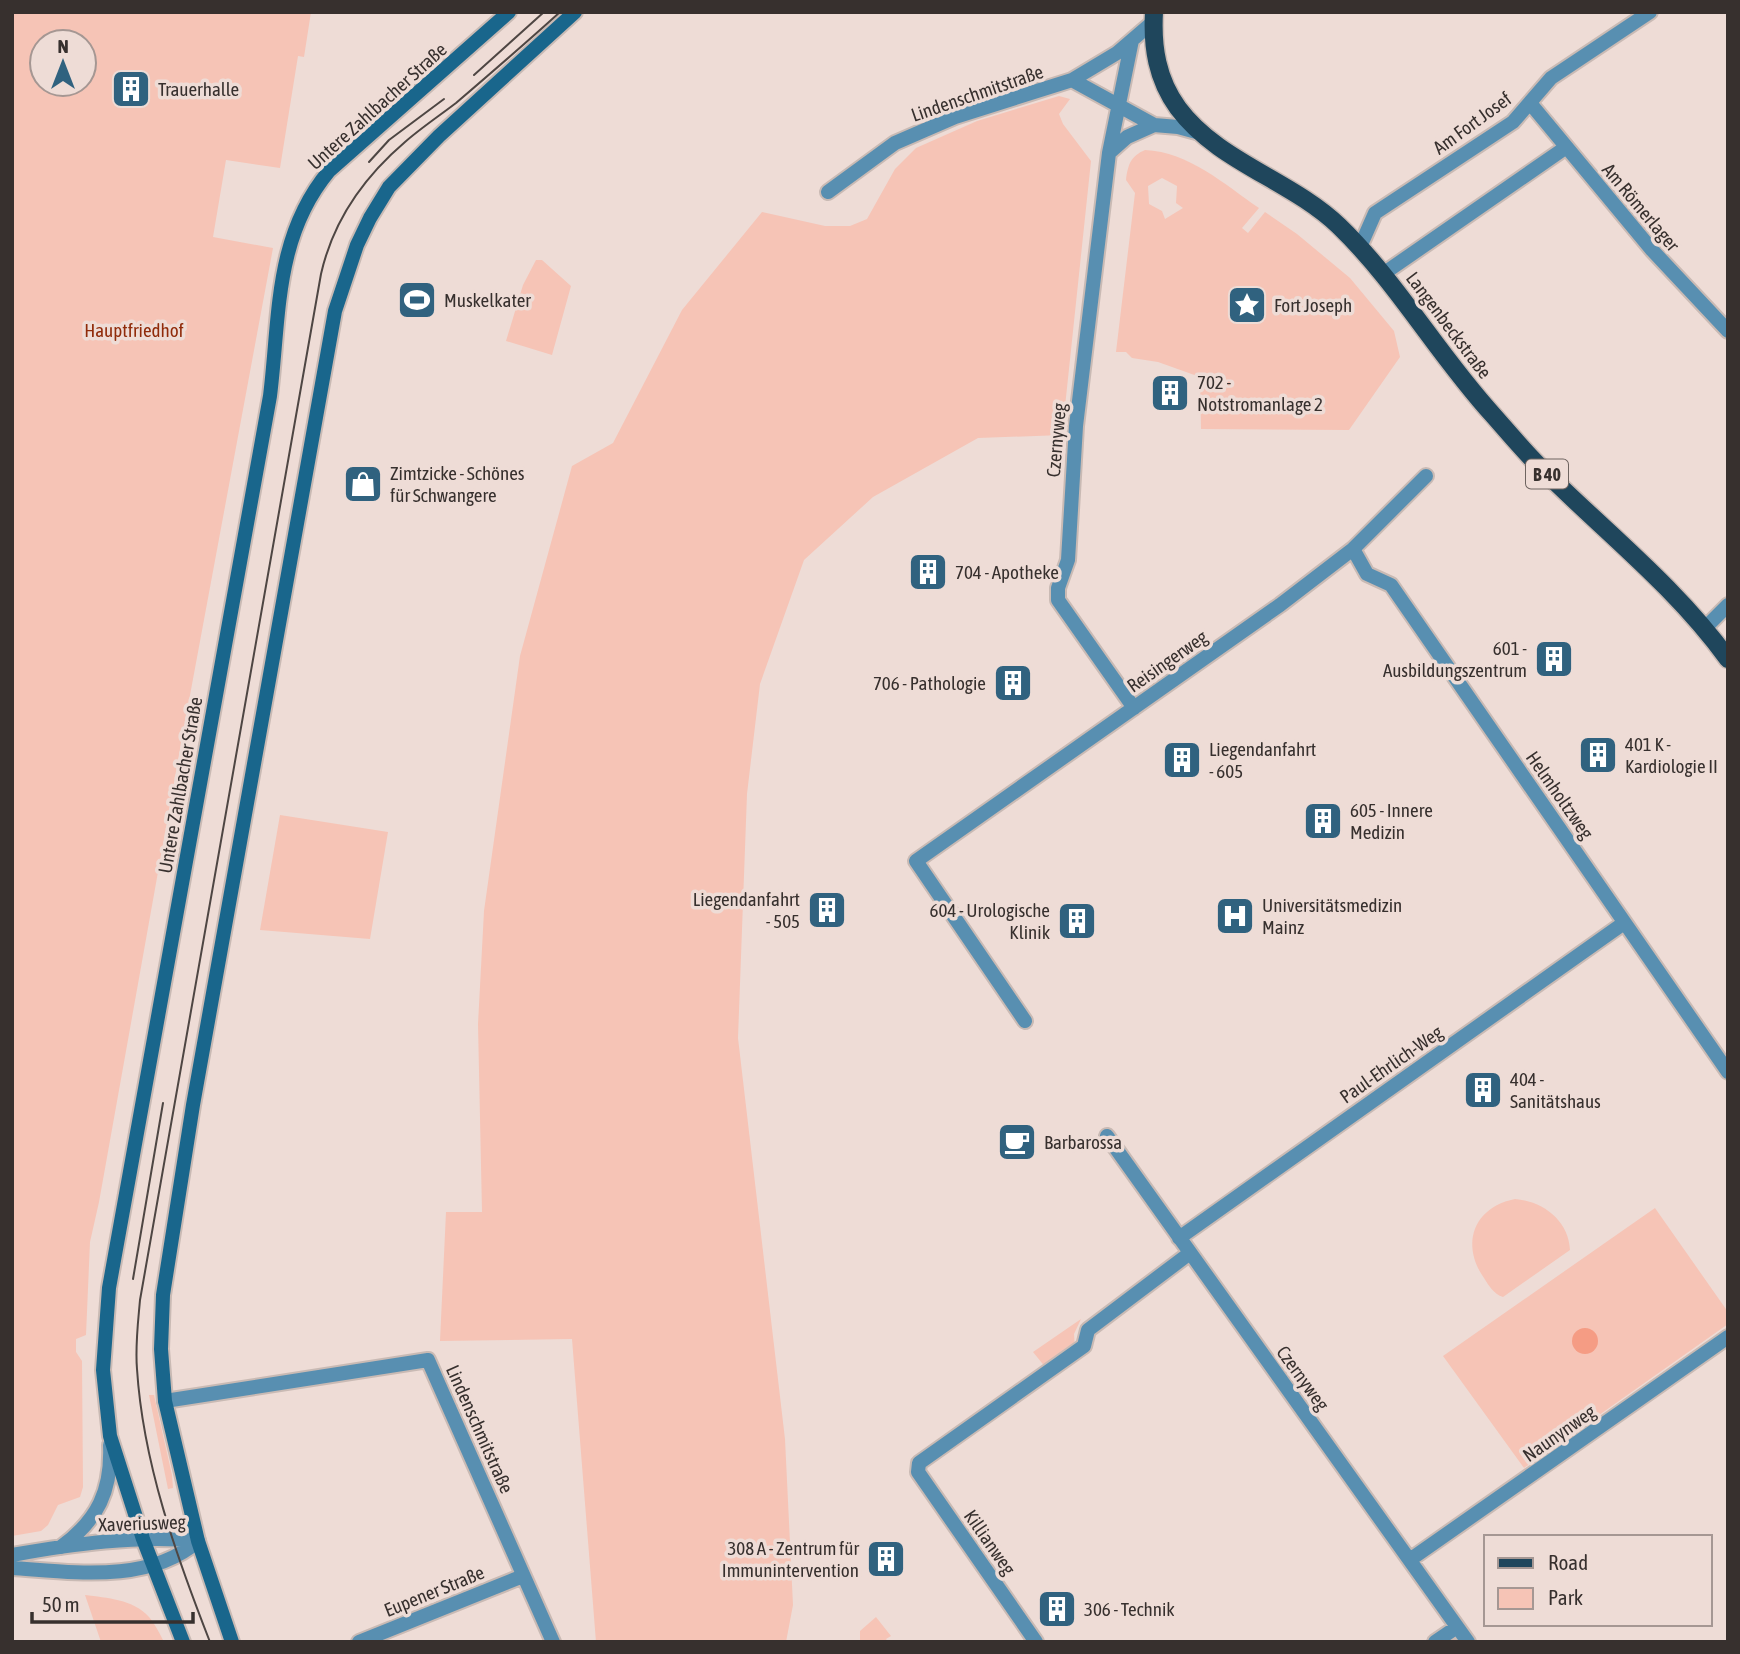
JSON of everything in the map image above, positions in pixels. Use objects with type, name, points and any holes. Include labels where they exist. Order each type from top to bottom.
[{"type":"main road","name":"Langenbeckstraße","points":[[1154,17],[1154,45],[1160,77],[1179,109],[1200,133],[1319,209],[1360,247],[1473,393],[1538,465],[1668,587],[1705,628],[1728,659]]},
{"type":"street","name":"Untere Zahlbacher Straße","points":[[183,1642],[143,1539],[110,1436],[103,1347],[109,1288],[270,396],[278,299],[288,249],[307,203],[330,171],[509,12]]},
{"type":"street","points":[[232,1642],[198,1541],[165,1401],[161,1331],[163,1295],[335,311],[344,281],[370,218],[389,187],[575,12]]},
{"type":"street","name":"Am Fort Josef","points":[[1360,247],[1375,213],[1513,122],[1551,78],[1650,12]]},
{"type":"street","name":"Lindenschmitstraße","points":[[828,192],[895,143],[956,117],[1072,80],[1110,57],[1132,40],[1154,17]]},
{"type":"street","name":"Czernyweg","points":[[1132,40],[1109,153],[1076,426],[1068,560],[1058,588],[1058,600],[1134,708]]},
{"type":"street","name":"Lindenschmitstraße","points":[[1072,80],[1154,125],[1178,127],[1200,133]]},
{"type":"street","name":"Am Römerlager","points":[[1530,103],[1651,250],[1728,331]]},
{"type":"street","points":[[1109,153],[1127,137],[1154,125]]},
{"type":"street","points":[[1383,274],[1566,148]]},
{"type":"street","name":"Reisingerweg","points":[[1025,1021],[916,861],[1280,605],[1353,549],[1426,476]]},
{"type":"street","name":"Helmholtzweg","points":[[1353,549],[1367,574],[1391,585],[1728,1072]]},
{"type":"street","points":[[1705,628],[1728,605]]},
{"type":"street","name":"Paul-Ehrlich-Weg","points":[[1179,1238],[1624,923]]},
{"type":"street","name":"Czernyweg","points":[[1107,1136],[1468,1642]]},
{"type":"street","name":"Killianweg","points":[[1037,1642],[918,1472],[919,1463],[1084,1346],[1088,1330],[1190,1253]]},
{"type":"street","name":"Naunynweg","points":[[1411,1559],[1728,1337]]},
{"type":"street","name":"Lindenschmitstraße","points":[[165,1401],[428,1360],[553,1642]]},
{"type":"street","name":"Xaveriusweg","points":[[61,1546],[85,1527],[104,1497],[110,1476],[110,1436]]},
{"type":"street","name":"Xaveriusweg","points":[[12,1555],[61,1546],[143,1539],[198,1541]]},
{"type":"street","name":"Xaveriusweg","points":[[12,1568],[107,1572],[154,1566],[178,1556],[198,1541]]},
{"type":"street","name":"Eupener Straße","points":[[359,1642],[523,1576]]},
{"type":"street","points":[[1435,1642],[1457,1627]]},
{"type":"green space","name":"Hauptfriedhof","points":[[12,12],[311,12],[304,57],[298,56],[280,168],[226,160],[213,237],[273,248],[90,1242],[86,1335],[76,1339],[76,1352],[82,1361],[83,1487],[80,1497],[58,1505],[48,1525],[41,1531],[12,1536]]},
{"type":"green space","points":[[1059,96],[1070,99],[1059,114],[1063,124],[1091,161],[1062,435],[978,438],[873,497],[804,560],[760,684],[747,794],[738,1038],[785,1439],[793,1605],[786,1642],[596,1642],[572,1339],[440,1341],[446,1212],[482,1212],[478,1024],[484,911],[520,656],[572,466],[613,443],[682,310],[762,212],[825,226],[850,226],[867,219],[895,169],[916,148],[977,121]]},
{"type":"green space","points":[[1145,150],[1161,152],[1191,163],[1259,208],[1242,228],[1248,233],[1265,212],[1297,234],[1350,278],[1394,331],[1400,357],[1349,430],[1201,429],[1200,377],[1158,362],[1132,358],[1126,352],[1116,352],[1135,193],[1126,180],[1131,161]],"holes":[[[1162,178],[1177,186],[1176,203],[1183,208],[1165,219],[1162,211],[1149,204],[1148,186]]]},
{"type":"green space","points":[[536,260],[542,260],[571,286],[552,355],[506,341],[523,285]]},
{"type":"green space","points":[[280,815],[388,832],[370,939],[260,930]]},
{"type":"green space","points":[[1515,1199],[1535,1204],[1553,1214],[1565,1230],[1570,1250],[1503,1297],[1492,1289],[1477,1265],[1472,1240],[1475,1229],[1489,1210]]},
{"type":"green space","points":[[1655,1208],[1728,1312],[1728,1324],[1524,1468],[1443,1356]]},
{"type":"green space","points":[[1081,1319],[1074,1334],[1075,1348],[1046,1368],[1033,1352]]},
{"type":"green space","points":[[149,1395],[154,1395],[173,1488],[168,1489]]},
{"type":"green space","points":[[85,1595],[119,1600],[135,1606],[149,1617],[164,1642],[101,1642]]},
{"type":"green space","points":[[876,1617],[891,1636],[886,1639],[888,1642],[860,1642],[860,1631]]},
{"type":"shaded area","points":[[1585,1328],[1594,1332],[1598,1341],[1594,1350],[1585,1354],[1576,1350],[1572,1341],[1576,1332]]},
{"type":"tram line","points":[[474,75],[544,12]]},
{"type":"tram line","points":[[210,1642],[163,1508],[146,1439],[136,1360],[140,1300],[321,274],[333,236],[342,218],[376,170],[405,142],[456,103],[560,12]]},
{"type":"tram line","points":[[369,162],[389,140],[444,99]]},
{"type":"tram line","points":[[133,1279],[163,1103]]},
{"type":"place","name":"Trauerhalle","points":[[131,89]]},
{"type":"place","name":"Muskelkater","points":[[417,300]]},
{"type":"place","name":"Fort Joseph","points":[[1247,305]]},
{"type":"place","name":"702 - Notstromanlage 2","points":[[1170,393]]},
{"type":"place","name":"Zimtzicke - Schönes für Schwangere","points":[[363,484]]},
{"type":"place","name":"704 - Apotheke","points":[[928,572]]},
{"type":"place","name":"601 - Ausbildungszentrum","points":[[1554,659]]},
{"type":"place","name":"706 - Pathologie","points":[[1013,683]]},
{"type":"place","name":"401 K - Kardiologie II","points":[[1598,755]]},
{"type":"place","name":"Liegendanfahrt - 605","points":[[1182,760]]},
{"type":"place","name":"605 - Innere Medizin","points":[[1323,821]]},
{"type":"place","name":"Liegendanfahrt - 505","points":[[827,910]]},
{"type":"place","name":"Universitätsmedizin Mainz","points":[[1235,916]]},
{"type":"place","name":"604 - Urologische Klinik","points":[[1077,921]]},
{"type":"place","name":"404 - Sanitätshaus","points":[[1483,1090]]},
{"type":"place","name":"Barbarossa","points":[[1017,1142]]},
{"type":"place","name":"308 A - Zentrum für Immunintervention","points":[[886,1559]]},
{"type":"place","name":"306 - Technik","points":[[1057,1609]]}]
